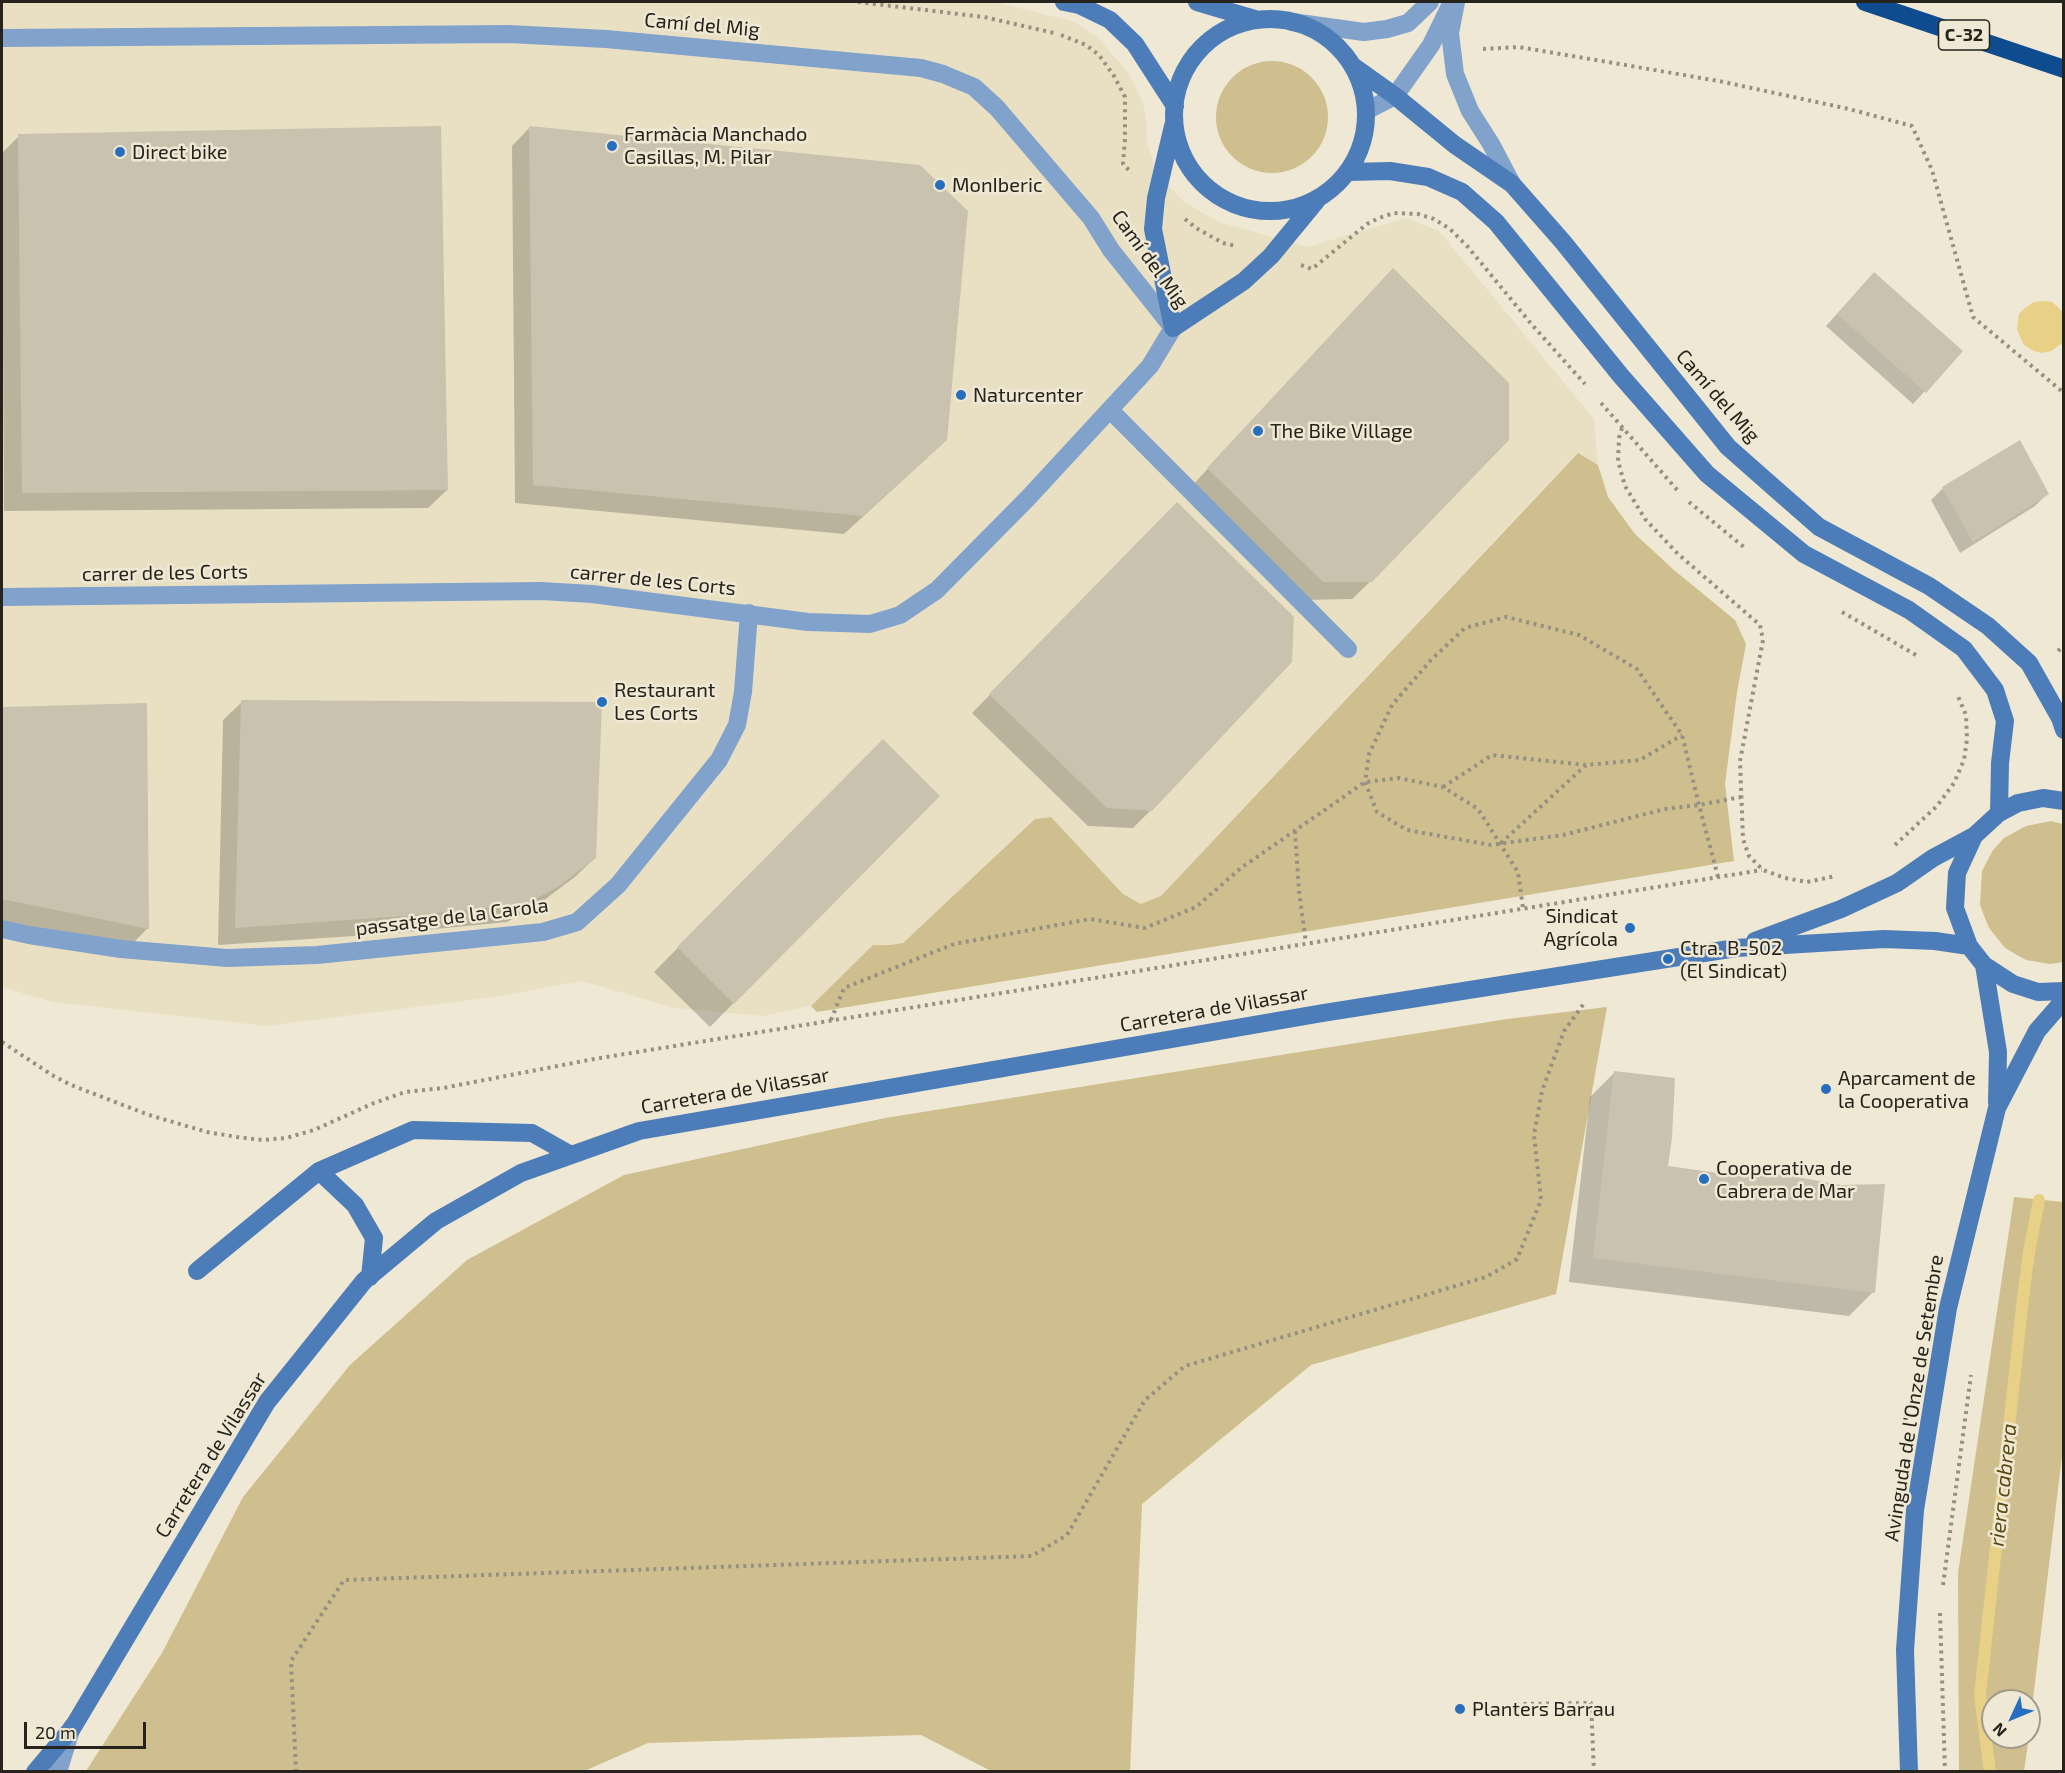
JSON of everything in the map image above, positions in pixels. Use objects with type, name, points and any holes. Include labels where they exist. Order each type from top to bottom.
[{"type":"highway","name":"C-32","points":[[1865,2],[2064,69]]},
{"type":"street","points":[[1064,2],[1079,5],[1110,20],[1135,44],[1174,114],[1176,136],[1188,164],[1202,182],[1218,196],[1246,208],[1275,211],[1304,205],[1329,192],[1348,172],[1360,150],[1366,124],[1362,88],[1353,66],[1333,43],[1307,27],[1292,22]]},
{"type":"street","points":[[1197,2],[1260,20]]},
{"type":"street","points":[[1318,199],[1271,256],[1244,281],[1173,328],[1153,229],[1156,198],[1178,92],[1188,65],[1207,43],[1232,27],[1271,19],[1364,33],[1408,23],[1430,2]]},
{"type":"street","points":[[1454,2],[1450,33],[1455,74],[1470,111],[1512,184]]},
{"type":"street","points":[[1366,111],[1395,96],[1431,45],[1454,2]]},
{"type":"street","name":"Camí del Mig","points":[[2,38],[509,34],[606,39],[921,68],[944,74],[974,87],[997,108],[1092,218],[1111,249],[1173,328]]},
{"type":"street","name":"Camí del Mig","points":[[1353,66],[1395,96],[1448,139],[1512,184],[1563,242],[1728,447],[1819,527],[1929,586],[1988,626],[2029,663],[2060,718],[2064,730]]},
{"type":"street","points":[[1348,172],[1390,171],[1428,177],[1462,192],[1496,222],[1621,376],[1707,474],[1804,554],[1909,610],[1964,649],[1995,690],[2005,721],[2000,763],[1999,813]]},
{"type":"street","name":"carrer de les Corts","points":[[2,597],[541,591],[592,594],[808,622],[870,624],[900,615],[937,590],[1028,498],[1150,366],[1173,328]]},
{"type":"street","points":[[1110,410],[1348,649]]},
{"type":"street","name":"passatge de la Carola","points":[[2,929],[121,949],[227,958],[317,955],[543,932],[577,922],[618,885],[719,760],[737,725],[744,692],[749,614]]},
{"type":"street","points":[[1736,948],[1841,909],[1897,884],[1934,858],[1974,837],[1999,813],[2018,803],[2043,798],[2064,801]]},
{"type":"street","points":[[1974,837],[1957,873],[1955,908],[1969,946],[1984,965],[2013,984],[2038,992],[2064,991]]},
{"type":"street","points":[[1736,948],[1884,939],[1935,940],[1969,946]]},
{"type":"street","name":"Carretera de Vilassar","points":[[34,1772],[73,1727],[267,1402],[370,1277],[436,1221],[521,1173],[639,1131],[1323,1013],[1736,948]]},
{"type":"street","name":"Avinguda de l'Onze de Setembre","points":[[1909,1772],[1905,1650],[1915,1510],[1948,1308],[1997,1108],[1998,1052],[1984,965]]},
{"type":"street","name":"Avinguda de l'Onze de Setembre","points":[[1997,1108],[2037,1031],[2064,1000]]},
{"type":"street","points":[[197,1271],[320,1171],[413,1130],[532,1133],[571,1155]]},
{"type":"street","points":[[320,1171],[355,1205],[374,1238],[370,1277]]},
{"type":"street","points":[[58,1772],[73,1727]]},
{"type":"path","points":[[858,2],[984,17],[1062,35],[1086,45],[1099,55],[1125,97],[1123,164],[1156,198],[1196,228],[1223,243],[1312,268],[1367,224],[1379,218],[1394,213],[1419,214],[1434,219],[1450,229],[1468,247],[1587,387]]},
{"type":"path","points":[[1452,51],[1519,47],[1719,81],[1849,109],[1912,126],[1932,170],[1973,316],[2064,393]]},
{"type":"path","points":[[1594,395],[1691,504],[1746,549]]},
{"type":"path","points":[[1622,428],[1618,460],[1625,486],[1644,519],[1678,554],[1760,625],[1763,640],[1740,761],[1743,839],[1749,856],[1762,870]]},
{"type":"path","points":[[1836,608],[1925,660]]},
{"type":"path","points":[[1718,877],[1698,805],[1682,735],[1637,669],[1579,635],[1506,617],[1466,628],[1431,660],[1392,705],[1369,754],[1365,783],[1377,812],[1407,830],[1491,845],[1563,835],[1665,809],[1698,805],[1741,797]]},
{"type":"path","points":[[1889,849],[1937,806],[1954,783],[1964,760],[1967,740],[1966,715],[1954,690]]},
{"type":"path","points":[[1443,787],[1492,755],[1586,765],[1640,760],[1682,735]]},
{"type":"path","points":[[1500,844],[1586,765]]},
{"type":"path","points":[[831,1021],[844,988],[954,944],[1090,919],[1145,928],[1196,907],[1241,868],[1365,783],[1400,778],[1443,787],[1478,809],[1518,872],[1523,908]]},
{"type":"path","points":[[1295,830],[1299,891],[1306,943]]},
{"type":"path","points":[[2,1042],[52,1075],[149,1115],[207,1132],[262,1140],[286,1138],[314,1130],[374,1102],[405,1092],[443,1088],[547,1067],[1762,870],[1807,882],[1837,876]]},
{"type":"path","points":[[296,1772],[291,1661],[344,1580],[1032,1556],[1066,1536],[1144,1400],[1185,1366],[1486,1277],[1517,1259],[1541,1200],[1534,1135],[1542,1091],[1564,1031],[1608,968]]},
{"type":"path","points":[[1942,1592],[1971,1371]]},
{"type":"path","points":[[1940,1603],[1945,1772]]},
{"type":"path","points":[[1516,1704],[1591,1703],[1594,1772]]},
{"type":"shaded area","points":[[2,2],[995,2],[1075,22],[1097,37],[1128,72],[1143,103],[1147,142],[1156,172],[1184,202],[1219,222],[1308,247],[1406,218],[1439,231],[1594,419],[1598,465],[1577,453],[1161,896],[1141,905],[1123,894],[1050,817],[1035,819],[903,943],[873,945],[811,1006],[763,1016],[675,1008],[582,981],[495,997],[266,1026],[52,1002],[2,987]]},
{"type":"shaded area","points":[[1272,61],[1293,65],[1312,77],[1324,96],[1328,117],[1324,138],[1312,157],[1293,169],[1272,173],[1251,169],[1232,157],[1220,138],[1216,117],[1220,96],[1232,77],[1251,65]]},
{"type":"shaded area","points":[[2034,302],[2052,302],[2063,312],[2064,342],[2051,351],[2042,353],[2024,345],[2017,330],[2019,314]]},
{"type":"shaded area","points":[[1578,453],[1598,465],[1608,497],[1635,534],[1674,570],[1735,620],[1746,644],[1725,784],[1734,861],[817,1012],[811,1006],[873,945],[903,943],[1035,819],[1051,817],[1123,894],[1141,904],[1161,896]]},
{"type":"shaded area","points":[[2051,821],[2063,824],[2064,962],[2050,964],[2026,960],[2005,948],[1989,928],[1980,905],[1982,871],[1993,850],[2004,838],[2026,826]]},
{"type":"shaded area","points":[[1607,1007],[1556,1294],[1311,1365],[1142,1504],[1130,1771],[991,1771],[921,1735],[648,1743],[582,1772],[86,1771],[162,1653],[243,1497],[350,1365],[467,1260],[624,1175],[885,1118],[1507,1019]]},
{"type":"shaded area","points":[[2014,1197],[2063,1202],[2063,1447],[2034,1689],[1981,1689],[1981,1749],[2027,1749],[2024,1771],[1959,1771],[1958,1573]]},
{"type":"building","points":[[441,126],[448,490],[22,493],[18,134]]},
{"type":"building","points":[[529,126],[920,165],[968,211],[947,440],[863,516],[533,485]]},
{"type":"building","points":[[1393,268],[1509,383],[1509,440],[1372,582],[1323,582],[1207,468]]},
{"type":"building","points":[[1874,272],[1963,351],[1926,393],[1837,314]]},
{"type":"building","points":[[2020,440],[2049,494],[1973,542],[1942,487]]},
{"type":"building","points":[[1177,502],[1294,617],[1292,662],[1152,811],[1107,808],[989,694]]},
{"type":"building","points":[[241,700],[602,702],[596,858],[559,886],[526,904],[405,916],[235,928]]},
{"type":"building","points":[[147,703],[149,929],[2,899],[2,707]]},
{"type":"building","points":[[883,739],[940,796],[734,1004],[677,947]]},
{"type":"building","name":"Cooperativa de Cabrera de Mar","points":[[1614,1071],[1675,1078],[1668,1166],[1725,1174],[1757,1170],[1842,1185],[1885,1184],[1875,1293],[1593,1258]]},
{"type":"waterway","name":"riera cabrera","points":[[1990,1772],[1980,1695],[2023,1298],[2039,1200]]},
{"type":"place","name":"Farmàcia Manchado Casillas, M. Pilar","points":[[612,146]]},
{"type":"place","name":"Direct bike","points":[[120,152]]},
{"type":"place","name":"MonIberic","points":[[940,185]]},
{"type":"place","name":"Naturcenter","points":[[961,395]]},
{"type":"place","name":"The Bike Village","points":[[1258,431]]},
{"type":"place","name":"Restaurant Les Corts","points":[[602,702]]},
{"type":"place","name":"Sindicat Agrícola","points":[[1630,928]]},
{"type":"place","name":"Ctra. B-502 (El Sindicat)","points":[[1668,959]]},
{"type":"place","name":"Aparcament de la Cooperativa","points":[[1826,1089]]},
{"type":"place","name":"Cooperativa de Cabrera de Mar","points":[[1704,1179]]},
{"type":"place","name":"Planters Barrau","points":[[1460,1709]]}]
